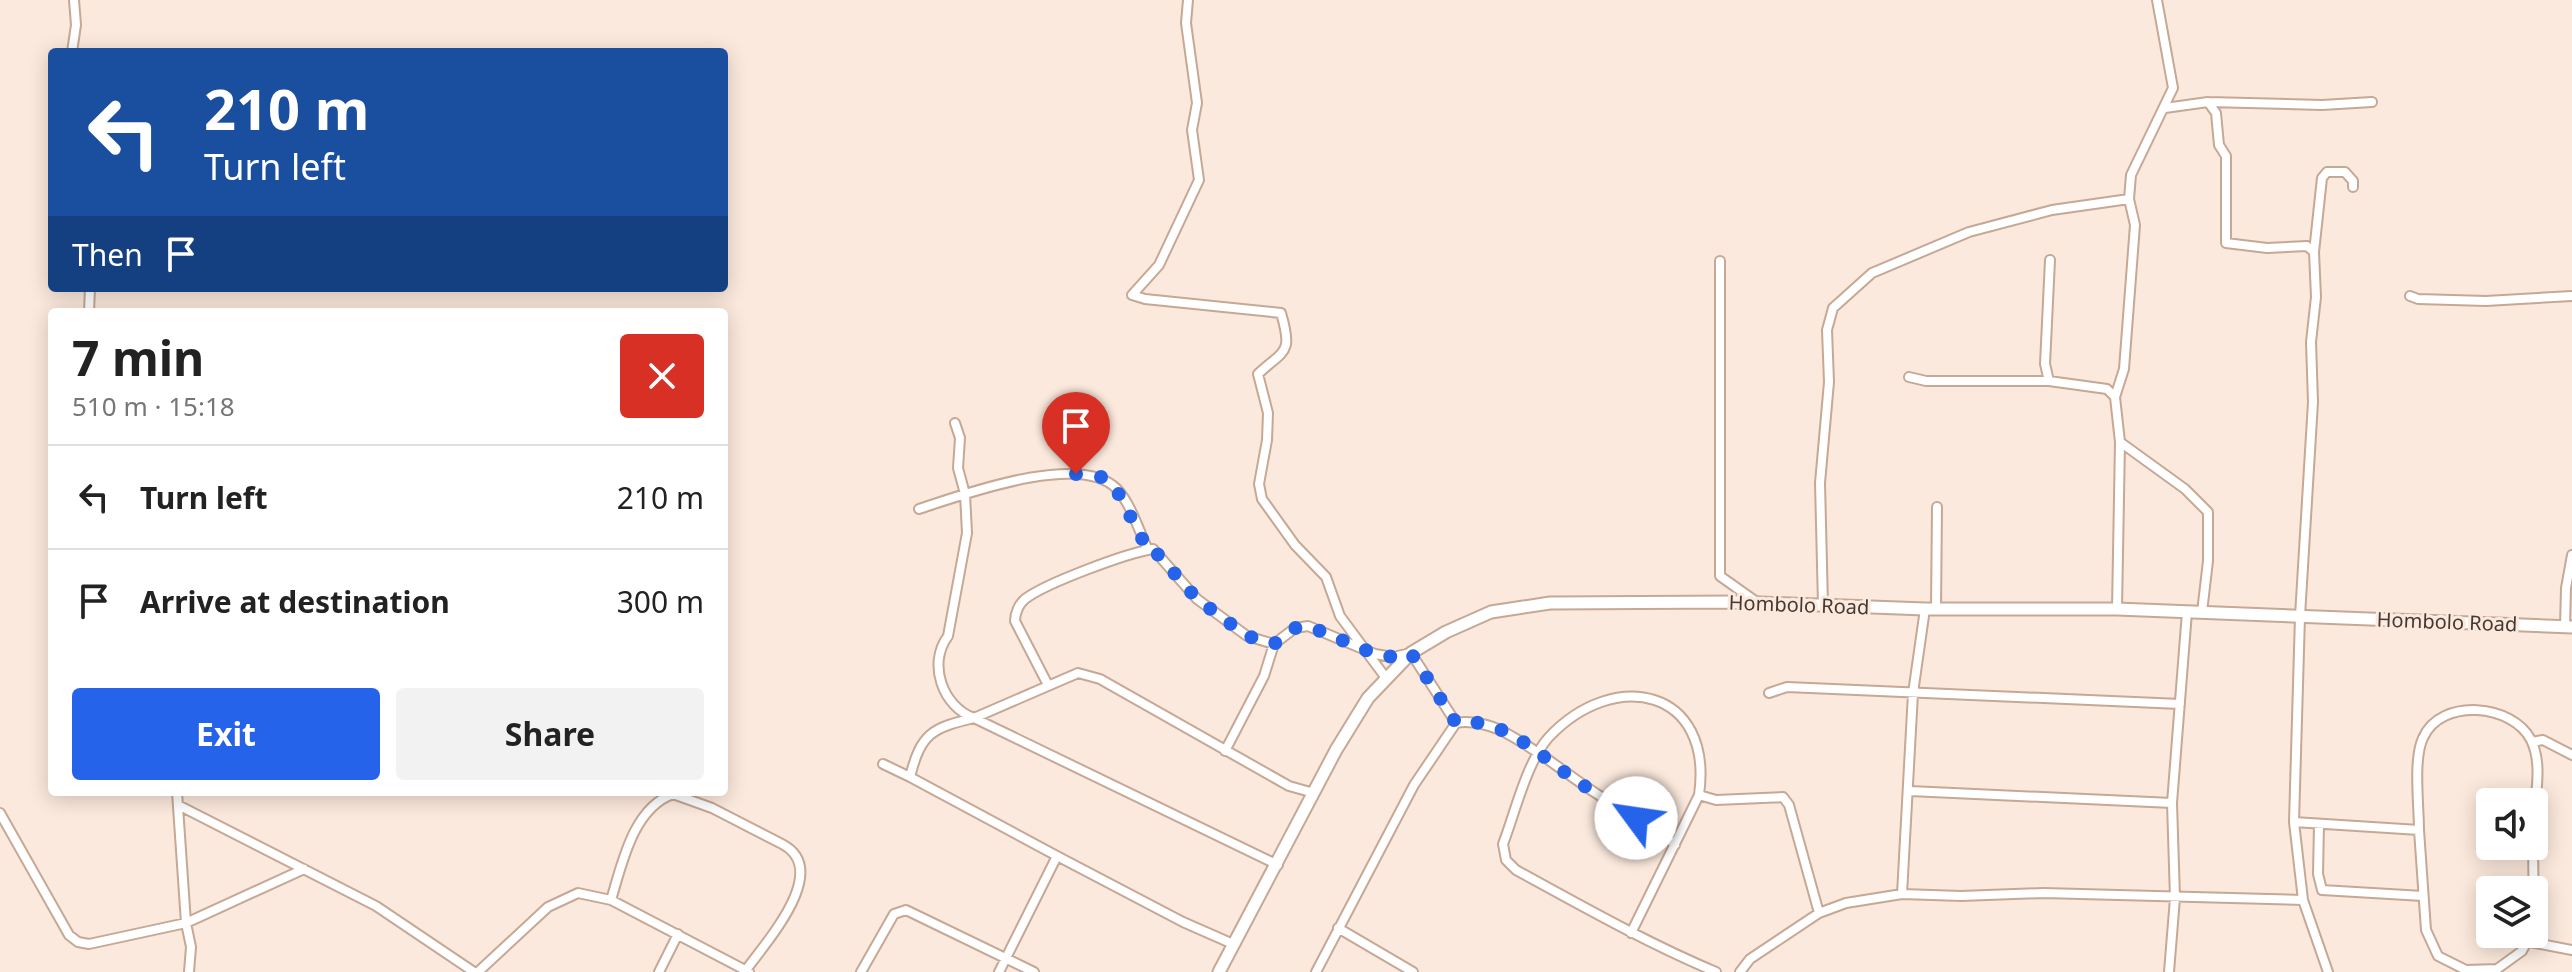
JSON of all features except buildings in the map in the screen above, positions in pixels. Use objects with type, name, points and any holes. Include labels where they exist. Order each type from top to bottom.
[{"type":"street","points":[[73,48],[76,25],[74,0]]},
{"type":"street","points":[[1188,0],[1186,23],[1197,103],[1192,130],[1199,180],[1159,265],[1132,295],[1145,299],[1281,313],[1287,343],[1284,354],[1258,374],[1268,413],[1267,440],[1259,484],[1262,499],[1295,545],[1326,577],[1340,616],[1386,678]]},
{"type":"street","points":[[2117,609],[2120,442],[2115,397],[2124,369],[2135,225],[2129,199],[2131,175],[2137,157],[2173,88],[2157,0]]},
{"type":"street","points":[[2165,108],[2208,102],[2322,105],[2372,102]]},
{"type":"street","points":[[2208,102],[2216,113],[2219,145],[2226,156],[2226,243],[2267,248],[2307,246],[2314,252]]},
{"type":"street","points":[[2328,972],[2303,900],[2294,822],[2300,616],[2313,402],[2314,252],[2322,178],[2327,172],[2345,172],[2353,181],[2353,187]]},
{"type":"street","points":[[1823,605],[1820,483],[1829,382],[1827,330],[1833,308],[1872,273],[1969,232],[2052,210],[2129,199]]},
{"type":"street","points":[[2049,381],[2045,364],[2050,260]]},
{"type":"street","points":[[1720,261],[1720,576],[1758,603]]},
{"type":"street","points":[[2410,296],[2418,299],[2486,301],[2572,296]]},
{"type":"street","points":[[1909,377],[1926,381],[2049,381],[2107,389],[2115,397]]},
{"type":"street","points":[[955,423],[960,438],[958,468],[965,494],[965,547],[948,636],[943,643],[937,668],[948,697],[962,713],[1278,865]]},
{"type":"street","points":[[2120,442],[2185,489],[2208,512],[2208,561],[2202,612]]},
{"type":"street","points":[[919,509],[965,494],[1056,475],[1101,477],[1120,493],[1148,550]]},
{"type":"street","points":[[1902,894],[1913,693],[1930,609],[1937,507]]},
{"type":"street","points":[[1048,685],[1015,621],[1015,613],[1024,600],[1106,562],[1153,549],[1166,560],[1175,576],[1197,599],[1247,636],[1274,644]]},
{"type":"street","points":[[2569,627],[2566,588],[2572,555]]},
{"type":"street","name":"Hombolo Road","points":[[1219,972],[1368,698],[1411,653],[1446,632],[1491,612],[1550,603],[1735,602],[1930,609],[2117,609],[2569,627]]},
{"type":"street","points":[[2169,972],[2175,898],[2172,803],[2187,612]]},
{"type":"street","points":[[1225,751],[1264,676],[1274,644],[1295,628],[1308,626],[1363,649],[1393,657],[1411,653],[1456,723],[1493,728],[1538,751],[1574,779],[1675,845]]},
{"type":"street","points":[[910,777],[918,747],[938,727],[974,718],[1078,673],[1100,679],[1289,786],[1314,793]]},
{"type":"street","points":[[1769,693],[1787,687],[2180,704]]},
{"type":"street","points":[[1631,933],[1699,795],[1701,760],[1692,732],[1675,712],[1650,698],[1634,695],[1595,702],[1561,725],[1538,751],[1503,844],[1506,860],[1516,870],[1631,933],[1716,972]]},
{"type":"street","points":[[2524,948],[2497,969],[2466,970],[2446,963],[2431,947],[2423,896],[2419,830],[2419,749],[2427,730],[2435,722],[2455,713],[2482,711],[2502,715],[2522,726],[2532,742],[2536,788]]},
{"type":"street","points":[[1316,972],[1414,785],[1456,723]]},
{"type":"street","points":[[2532,742],[2543,740],[2572,755]]},
{"type":"street","points":[[883,764],[1183,922],[1233,944]]},
{"type":"street","points":[[1910,791],[2172,803]]},
{"type":"street","points":[[1699,795],[1716,800],[1783,797],[1789,805],[1819,913]]},
{"type":"street","points":[[177,796],[186,923],[191,947],[189,972]]},
{"type":"street","points":[[611,900],[626,852],[639,825],[652,806],[670,796]]},
{"type":"street","points":[[178,805],[376,906],[476,972],[556,901],[578,893],[611,900],[748,971],[793,903],[800,876],[798,858],[792,849],[712,808],[679,796]]},
{"type":"street","points":[[0,813],[69,935],[78,942],[89,944],[186,923],[304,869]]},
{"type":"street","points":[[2294,822],[2419,830]]},
{"type":"street","points":[[2319,824],[2318,874],[2322,890],[2423,896]]},
{"type":"street","points":[[999,972],[1057,856]]},
{"type":"street","points":[[1740,972],[1750,959],[1819,913],[1846,903],[1902,894],[2043,893],[2303,900]]},
{"type":"street","points":[[861,972],[894,914],[906,910],[1034,972]]},
{"type":"street","points":[[1338,928],[1413,972]]},
{"type":"street","points":[[659,972],[678,934]]},
{"type":"street","points":[[2548,943],[2572,950]]},
{"type":"route","points":[[1076,474],[1101,477],[1115,487],[1148,550],[1153,549],[1166,560],[1175,576],[1197,599],[1247,636],[1263,638],[1274,644],[1295,628],[1308,626],[1375,654],[1393,657],[1411,653],[1456,723],[1478,724],[1504,731],[1636,818]]}]
